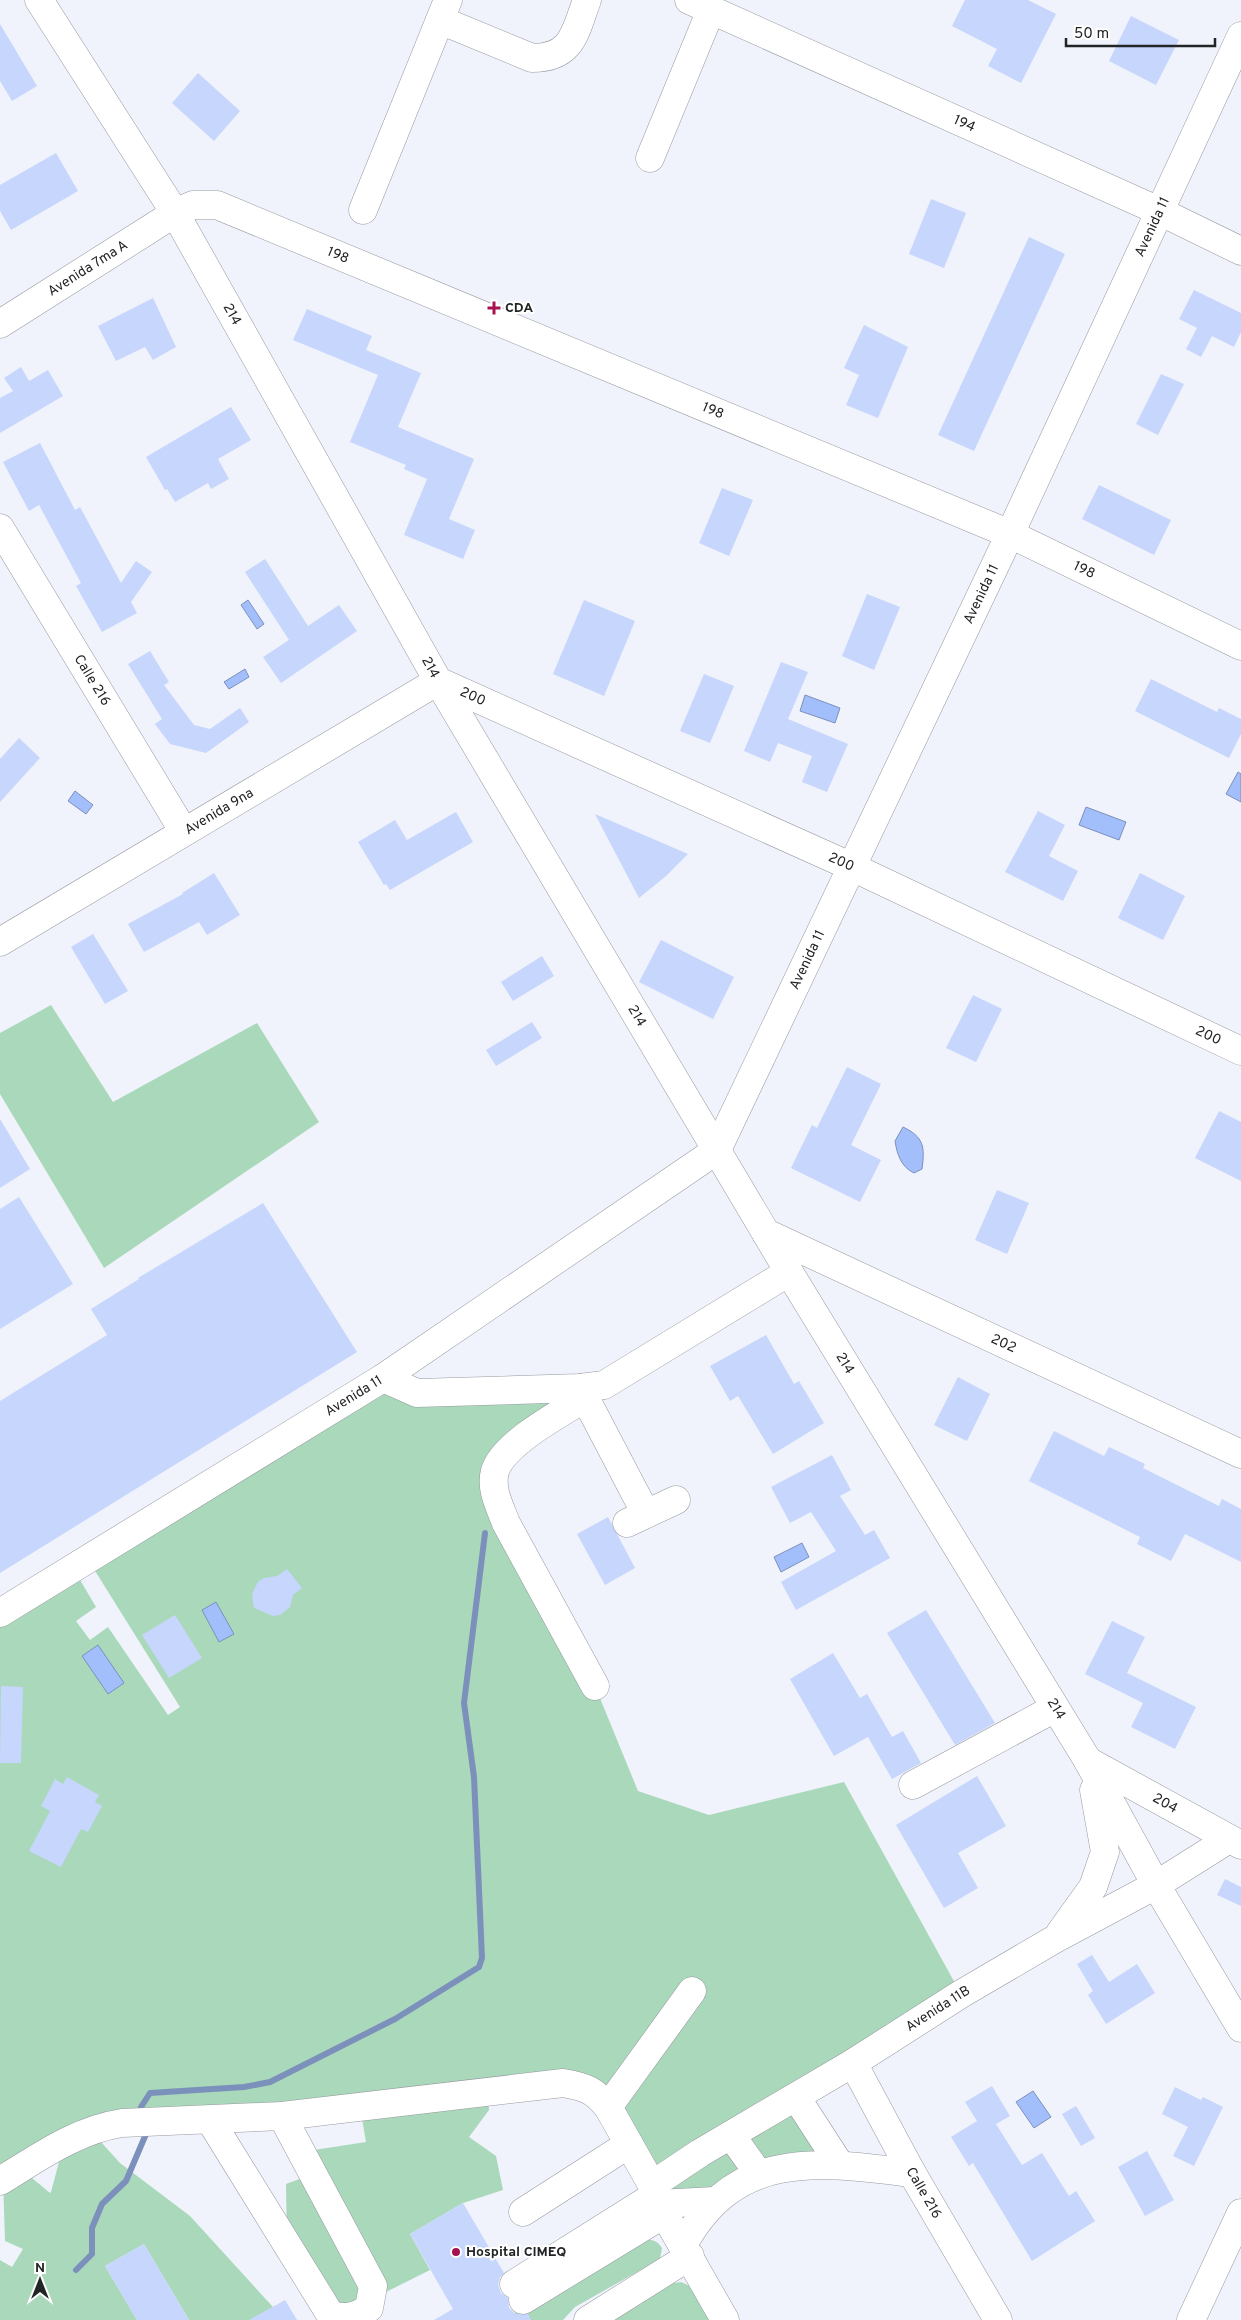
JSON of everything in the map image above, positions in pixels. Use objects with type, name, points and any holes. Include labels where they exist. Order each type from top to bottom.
[{"type":"street","name":"214","points":[[38,0],[176,213],[438,681],[789,1272],[1088,1761],[1156,1884],[1241,2028]]},
{"type":"street","points":[[363,210],[444,10],[532,58],[544,58],[562,52],[574,35],[587,0]]},
{"type":"street","points":[[650,158],[700,5]]},
{"type":"street","name":"194","points":[[700,5],[1160,211],[1241,251]]},
{"type":"street","name":"Avenida 11","points":[[716,1150],[1010,534],[1241,36]]},
{"type":"street","name":"198","points":[[176,213],[193,205],[217,205],[1010,534],[1241,646]]},
{"type":"street","name":"Avenida 7ma A","points":[[0,324],[176,213]]},
{"type":"street","name":"Calle 216","points":[[0,528],[184,832]]},
{"type":"street","name":"Avenida 9na","points":[[0,942],[438,681]]},
{"type":"street","name":"200","points":[[438,681],[850,866],[1241,1051]]},
{"type":"street","points":[[383,1378],[716,1150]]},
{"type":"street","name":"202","points":[[766,1233],[1241,1454]]},
{"type":"street","name":"Avenida 11","points":[[0,1613],[383,1378],[417,1393],[582,1393],[604,1385],[789,1272]]},
{"type":"street","points":[[595,1686],[506,1523],[496,1497],[494,1482],[496,1470],[506,1454],[522,1439],[582,1393],[636,1519],[676,1500]]},
{"type":"street","points":[[913,1785],[1055,1708]]},
{"type":"street","points":[[1055,1939],[1093,1887],[1105,1852],[1100,1817],[1088,1761]]},
{"type":"street","name":"204","points":[[1088,1761],[1235,1842]]},
{"type":"street","name":"Avenida 11B","points":[[519,2292],[657,2200],[732,2135],[852,2063],[961,1994],[1055,1939],[1235,1842]]},
{"type":"street","points":[[608,2107],[692,1991]]},
{"type":"street","name":"Calle 216","points":[[852,2063],[912,2174],[998,2320]]},
{"type":"street","points":[[0,2181],[64,2142],[104,2126],[122,2123],[282,2116],[563,2083],[582,2086],[597,2094],[608,2107],[657,2200],[725,2320]]},
{"type":"street","points":[[796,2097],[840,2165]]},
{"type":"street","points":[[197,2120],[330,2314],[338,2318],[350,2318],[369,2308],[373,2286],[282,2116]]},
{"type":"street","points":[[732,2135],[758,2173]]},
{"type":"street","points":[[523,2212],[629,2144]]},
{"type":"street","points":[[588,2320],[687,2250],[695,2223],[715,2201],[758,2173],[815,2164],[840,2165],[912,2174]]},
{"type":"street","points":[[657,2200],[715,2201]]},
{"type":"street","points":[[1190,2320],[1241,2213]]},
{"type":"green space","points":[[51,1005],[113,1102],[257,1023],[319,1122],[104,1268],[0,1094],[0,1033]]},
{"type":"green space","points":[[383,1378],[580,1388],[496,1470],[595,1686],[638,1791],[709,1815],[844,1782],[961,1994],[652,2185],[597,2094],[487,2092],[489,2110],[469,2137],[496,2156],[503,2190],[463,2203],[410,2234],[430,2270],[372,2299],[350,2318],[287,2245],[286,2184],[313,2174],[301,2152],[366,2142],[360,2107],[91,2131],[120,2163],[190,2216],[273,2307],[250,2320],[189,2320],[144,2244],[105,2266],[137,2320],[0,2320],[0,2260],[12,2267],[23,2249],[5,2241],[3,2179],[0,2180],[0,1613],[73,1568],[96,1607],[76,1621],[90,1640],[108,1627],[168,1715],[180,1707],[92,1566]],"holes":[[[64,2143],[51,2192],[20,2168]]]},
{"type":"green space","points":[[788,2109],[817,2143],[814,2152],[767,2160],[756,2156],[751,2139]]},
{"type":"green space","points":[[725,2148],[742,2168],[707,2194],[669,2196],[670,2185]]},
{"type":"green space","points":[[636,2239],[657,2242],[662,2248],[660,2259],[575,2307],[563,2320],[517,2320],[513,2314]]},
{"type":"green space","points":[[681,2282],[692,2287],[711,2320],[610,2320],[674,2283]]},
{"type":"water","points":[[248,600],[264,624],[257,629],[241,605]]},
{"type":"water","points":[[245,669],[249,677],[229,689],[224,682]]},
{"type":"water","points":[[805,695],[840,708],[835,723],[800,711]]},
{"type":"water","points":[[1238,772],[1241,774],[1241,802],[1226,794]]},
{"type":"water","points":[[75,791],[93,805],[86,814],[68,801]]},
{"type":"water","points":[[1086,807],[1126,822],[1119,840],[1079,825]]},
{"type":"water","points":[[903,1127],[915,1135],[922,1144],[922,1169],[914,1173],[903,1164],[897,1151],[895,1141]]},
{"type":"water","points":[[802,1543],[809,1557],[781,1572],[774,1557]]},
{"type":"water","points":[[216,1602],[234,1634],[219,1642],[202,1610]]},
{"type":"water","points":[[98,1645],[124,1683],[108,1694],[82,1656]]},
{"type":"water","points":[[1033,2091],[1051,2117],[1034,2128],[1016,2102]]},
{"type":"building","points":[[965,0],[1028,0],[1056,14],[1021,83],[988,66],[997,49],[952,26]]},
{"type":"building","points":[[1131,16],[1179,40],[1156,85],[1109,61]]},
{"type":"building","points":[[0,24],[37,86],[12,101],[0,81]]},
{"type":"building","points":[[198,73],[240,111],[214,141],[172,103]]},
{"type":"building","points":[[56,153],[78,191],[11,230],[0,211],[0,185]]},
{"type":"building","points":[[931,199],[966,213],[944,268],[909,254]]},
{"type":"building","points":[[1029,237],[1065,254],[974,451],[938,435]]},
{"type":"building","points":[[1194,290],[1241,313],[1241,332],[1234,347],[1212,336],[1201,357],[1186,349],[1197,328],[1179,319]]},
{"type":"building","points":[[153,298],[176,347],[153,360],[145,347],[116,361],[98,326]]},
{"type":"building","points":[[307,309],[372,336],[366,350],[421,373],[398,427],[474,459],[449,519],[475,530],[463,559],[404,535],[427,479],[404,469],[406,465],[350,442],[378,375],[293,340]]},
{"type":"building","points":[[864,325],[908,347],[878,418],[846,405],[859,375],[844,368]]},
{"type":"building","points":[[21,367],[29,381],[48,370],[63,396],[0,433],[0,398],[13,391],[4,378]]},
{"type":"building","points":[[1161,374],[1184,384],[1158,435],[1136,424]]},
{"type":"building","points":[[231,407],[251,440],[218,459],[229,479],[211,489],[208,483],[175,502],[167,489],[165,490],[146,457]]},
{"type":"building","points":[[40,443],[75,510],[80,507],[121,583],[136,561],[152,572],[131,602],[137,613],[102,632],[76,586],[81,583],[39,505],[29,511],[3,462]]},
{"type":"building","points":[[1099,485],[1171,520],[1154,555],[1082,519]]},
{"type":"building","points":[[722,488],[753,500],[729,556],[699,543]]},
{"type":"building","points":[[265,559],[308,626],[339,605],[357,631],[281,683],[263,657],[289,640],[245,572]]},
{"type":"building","points":[[867,594],[900,607],[874,670],[842,656]]},
{"type":"building","points":[[584,600],[635,621],[604,696],[553,674]]},
{"type":"building","points":[[150,651],[169,682],[164,685],[194,725],[210,729],[240,708],[249,722],[206,753],[170,744],[155,724],[162,719],[128,664]]},
{"type":"building","points":[[781,662],[808,672],[788,719],[848,744],[827,792],[802,782],[812,756],[778,743],[770,762],[744,751]]},
{"type":"building","points":[[704,674],[734,686],[710,743],[680,731]]},
{"type":"building","points":[[1151,679],[1217,712],[1219,708],[1241,719],[1241,734],[1229,758],[1135,711]]},
{"type":"building","points":[[19,738],[40,758],[0,802],[0,759]]},
{"type":"building","points":[[1038,811],[1065,825],[1049,856],[1078,871],[1063,901],[1005,872]]},
{"type":"building","points":[[456,812],[473,842],[390,890],[386,884],[384,885],[358,842],[395,820],[407,840]]},
{"type":"building","points":[[595,814],[688,854],[666,876],[639,898]]},
{"type":"building","points":[[214,873],[240,915],[207,935],[199,922],[144,952],[128,924],[183,894]]},
{"type":"building","points":[[1140,873],[1185,896],[1163,940],[1118,918]]},
{"type":"building","points":[[93,934],[128,991],[105,1004],[71,947]]},
{"type":"building","points":[[661,940],[734,977],[713,1019],[639,982]]},
{"type":"building","points":[[542,956],[554,976],[513,1001],[501,982]]},
{"type":"building","points":[[973,995],[1002,1009],[976,1062],[946,1048]]},
{"type":"building","points":[[532,1022],[542,1038],[496,1066],[486,1050]]},
{"type":"building","points":[[847,1067],[881,1084],[851,1145],[881,1160],[860,1202],[791,1168],[812,1125],[817,1128]]},
{"type":"building","points":[[1219,1111],[1241,1122],[1241,1181],[1195,1158]]},
{"type":"building","points":[[0,1119],[30,1169],[0,1188]]},
{"type":"building","points":[[997,1190],[1029,1203],[1007,1254],[975,1240]]},
{"type":"building","points":[[19,1197],[73,1284],[0,1329],[0,1209]]},
{"type":"building","points":[[263,1203],[357,1352],[0,1573],[0,1401],[107,1335],[91,1309],[138,1278]]},
{"type":"building","points":[[766,1335],[794,1384],[799,1381],[824,1423],[773,1454],[738,1396],[730,1401],[710,1366]]},
{"type":"building","points":[[958,1377],[990,1394],[967,1441],[934,1425]]},
{"type":"building","points":[[1054,1431],[1104,1456],[1109,1447],[1145,1464],[1143,1468],[1219,1506],[1222,1499],[1241,1509],[1241,1562],[1185,1534],[1171,1561],[1137,1544],[1140,1537],[1029,1481]]},
{"type":"building","points":[[832,1455],[851,1490],[840,1496],[865,1535],[874,1530],[890,1558],[796,1610],[781,1582],[836,1551],[811,1512],[790,1523],[771,1487]]},
{"type":"building","points":[[608,1517],[635,1568],[605,1585],[577,1534]]},
{"type":"building","points":[[287,1569],[302,1588],[293,1595],[290,1607],[280,1615],[273,1616],[254,1608],[252,1594],[258,1582],[264,1578],[277,1576]]},
{"type":"building","points":[[926,1610],[995,1723],[955,1745],[887,1633]]},
{"type":"building","points":[[175,1615],[202,1658],[169,1678],[142,1635]]},
{"type":"building","points":[[1112,1621],[1145,1637],[1127,1673],[1196,1707],[1175,1749],[1131,1727],[1143,1703],[1085,1674]]},
{"type":"building","points":[[833,1653],[860,1698],[867,1694],[892,1737],[903,1731],[921,1763],[892,1779],[868,1737],[834,1756],[790,1679]]},
{"type":"building","points":[[1,1686],[23,1687],[21,1763],[0,1763]]},
{"type":"building","points":[[977,1776],[1006,1826],[958,1853],[978,1888],[944,1908],[896,1825]]},
{"type":"building","points":[[67,1777],[99,1795],[95,1802],[102,1806],[88,1832],[81,1829],[61,1867],[29,1851],[50,1811],[41,1806],[55,1779],[63,1784]]},
{"type":"building","points":[[1225,1879],[1241,1887],[1241,1906],[1217,1895]]},
{"type":"building","points":[[1092,1955],[1109,1982],[1137,1964],[1155,1993],[1106,2024],[1088,1995],[1093,1991],[1077,1964]]},
{"type":"building","points":[[992,2086],[1010,2116],[996,2124],[1022,2165],[1042,2153],[1069,2196],[1076,2191],[1095,2221],[1032,2261],[973,2163],[969,2166],[951,2137],[977,2121],[965,2102]]},
{"type":"building","points":[[1175,2087],[1201,2100],[1203,2097],[1223,2107],[1194,2166],[1173,2156],[1188,2127],[1162,2114]]},
{"type":"building","points":[[1076,2106],[1095,2138],[1081,2146],[1062,2114]]},
{"type":"building","points":[[1147,2151],[1174,2200],[1145,2216],[1118,2167]]},
{"type":"building","name":"Hospital CIMEQ","points":[[463,2203],[504,2273],[500,2277],[498,2285],[501,2293],[508,2298],[509,2308],[516,2314],[528,2314],[531,2320],[434,2320],[453,2309],[410,2234]]},
{"type":"building","points":[[144,2244],[189,2320],[137,2320],[105,2266]]},
{"type":"building","points":[[285,2300],[297,2320],[249,2320]]},
{"type":"waterway","points":[[143,2117],[141,2107],[150,2093],[244,2087],[270,2082],[395,2019],[479,1967],[482,1958],[474,1777],[464,1703],[485,1533]]},
{"type":"waterway","points":[[76,2270],[92,2254],[92,2228],[102,2204],[126,2181],[146,2134],[145,2129]]},
{"type":"place","name":"CDA","points":[[494,308]]},
{"type":"place","name":"Hospital CIMEQ","points":[[456,2252]]}]
